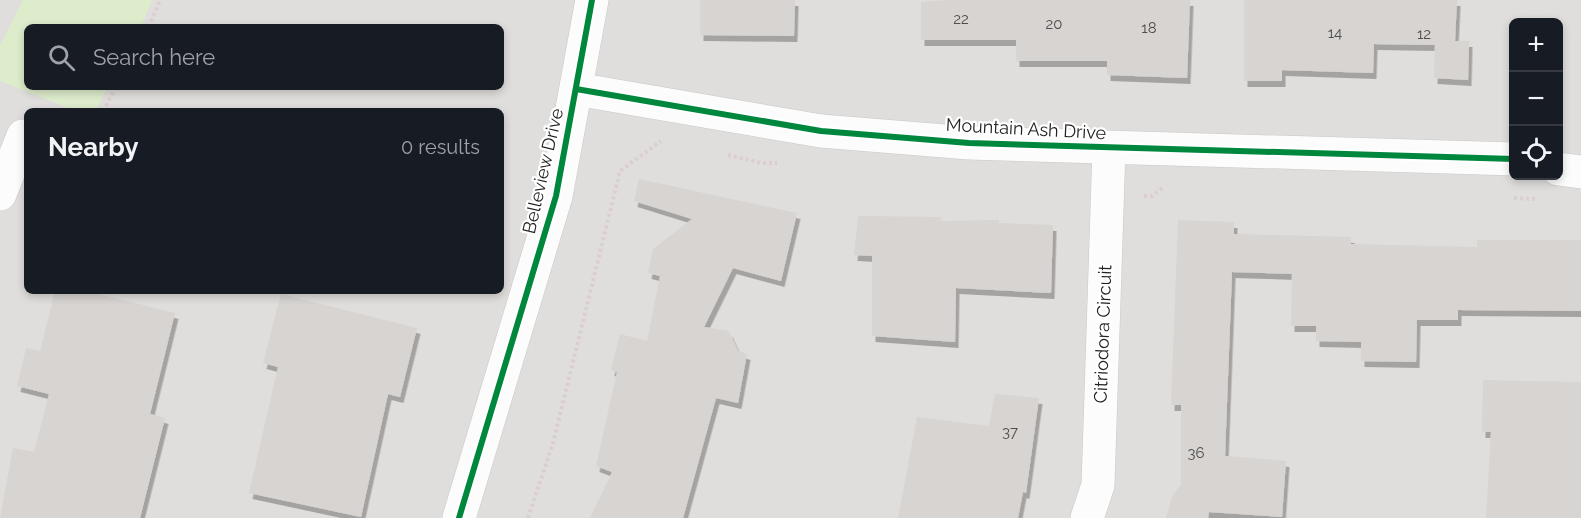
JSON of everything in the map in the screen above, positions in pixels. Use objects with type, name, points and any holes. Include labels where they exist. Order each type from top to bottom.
[{"type":"street","name":"Belleview Drive","points":[[459,518],[556,196],[592,0]]},
{"type":"street","name":"Mountain Ash Drive","points":[[576,89],[821,131],[969,143],[1509,159]]},
{"type":"street","points":[[0,194],[17,132]]},
{"type":"street","name":"Citriodora Circuit","points":[[1087,518],[1098,485],[1109,148]]},
{"type":"street","points":[[1563,158],[1581,158]]},
{"type":"street","name":"Mountain Ash Drive","points":[[1478,159],[1509,163]]},
{"type":"street","points":[[1563,170],[1581,172]]},
{"type":"path","points":[[150,24],[160,0]]},
{"type":"path","points":[[105,108],[114,90]]},
{"type":"path","points":[[528,518],[553,443],[620,171],[663,140],[670,106]]},
{"type":"shaded area","points":[[0,0],[1581,0],[1581,518],[0,518]]},
{"type":"green space","points":[[23,0],[152,0],[142,24],[24,24],[24,90],[106,90],[97,108],[68,108],[0,81],[0,46]]},
{"type":"building","points":[[700,0],[795,0],[794,36],[700,35]]},
{"type":"building","points":[[1190,0],[1187,78],[1107,75],[1107,61],[1016,61],[1016,40],[921,40],[921,2]]},
{"type":"building","points":[[1244,0],[1457,0],[1455,41],[1469,41],[1468,80],[1434,78],[1435,45],[1374,44],[1373,73],[1282,70],[1282,81],[1244,81]]},
{"type":"building","points":[[639,179],[797,213],[781,281],[733,268],[704,327],[729,331],[738,351],[747,354],[738,403],[716,398],[683,518],[590,518],[612,472],[596,466],[617,372],[611,370],[620,334],[647,341],[660,276],[648,273],[653,249],[692,219],[634,201]]},
{"type":"building","points":[[858,216],[941,217],[941,221],[999,220],[999,223],[1053,225],[1051,293],[956,288],[955,342],[872,336],[872,256],[854,255]]},
{"type":"building","points":[[1178,220],[1234,222],[1234,234],[1351,237],[1351,244],[1477,247],[1477,240],[1581,240],[1581,311],[1458,310],[1458,320],[1417,320],[1416,362],[1361,361],[1361,342],[1316,341],[1316,326],[1291,326],[1292,274],[1232,272],[1225,456],[1286,461],[1282,517],[1209,512],[1208,518],[1166,518],[1172,497],[1181,484],[1181,405],[1171,405]]},
{"type":"building","points":[[54,294],[98,294],[175,313],[150,414],[165,418],[140,518],[0,518],[13,448],[34,452],[49,394],[17,386],[26,348],[40,351]]},
{"type":"building","points":[[281,294],[417,328],[400,397],[388,394],[361,517],[249,493],[278,367],[263,363]]},
{"type":"building","points":[[1483,380],[1581,382],[1581,518],[1486,518],[1491,432],[1482,432]]},
{"type":"building","points":[[995,394],[1039,398],[1026,493],[1023,492],[1018,518],[898,518],[917,417],[989,426]]},
{"type":"cycle path","points":[[459,518],[556,196],[592,0]]},
{"type":"cycle path","points":[[576,89],[821,131],[969,143],[1509,159]]}]
